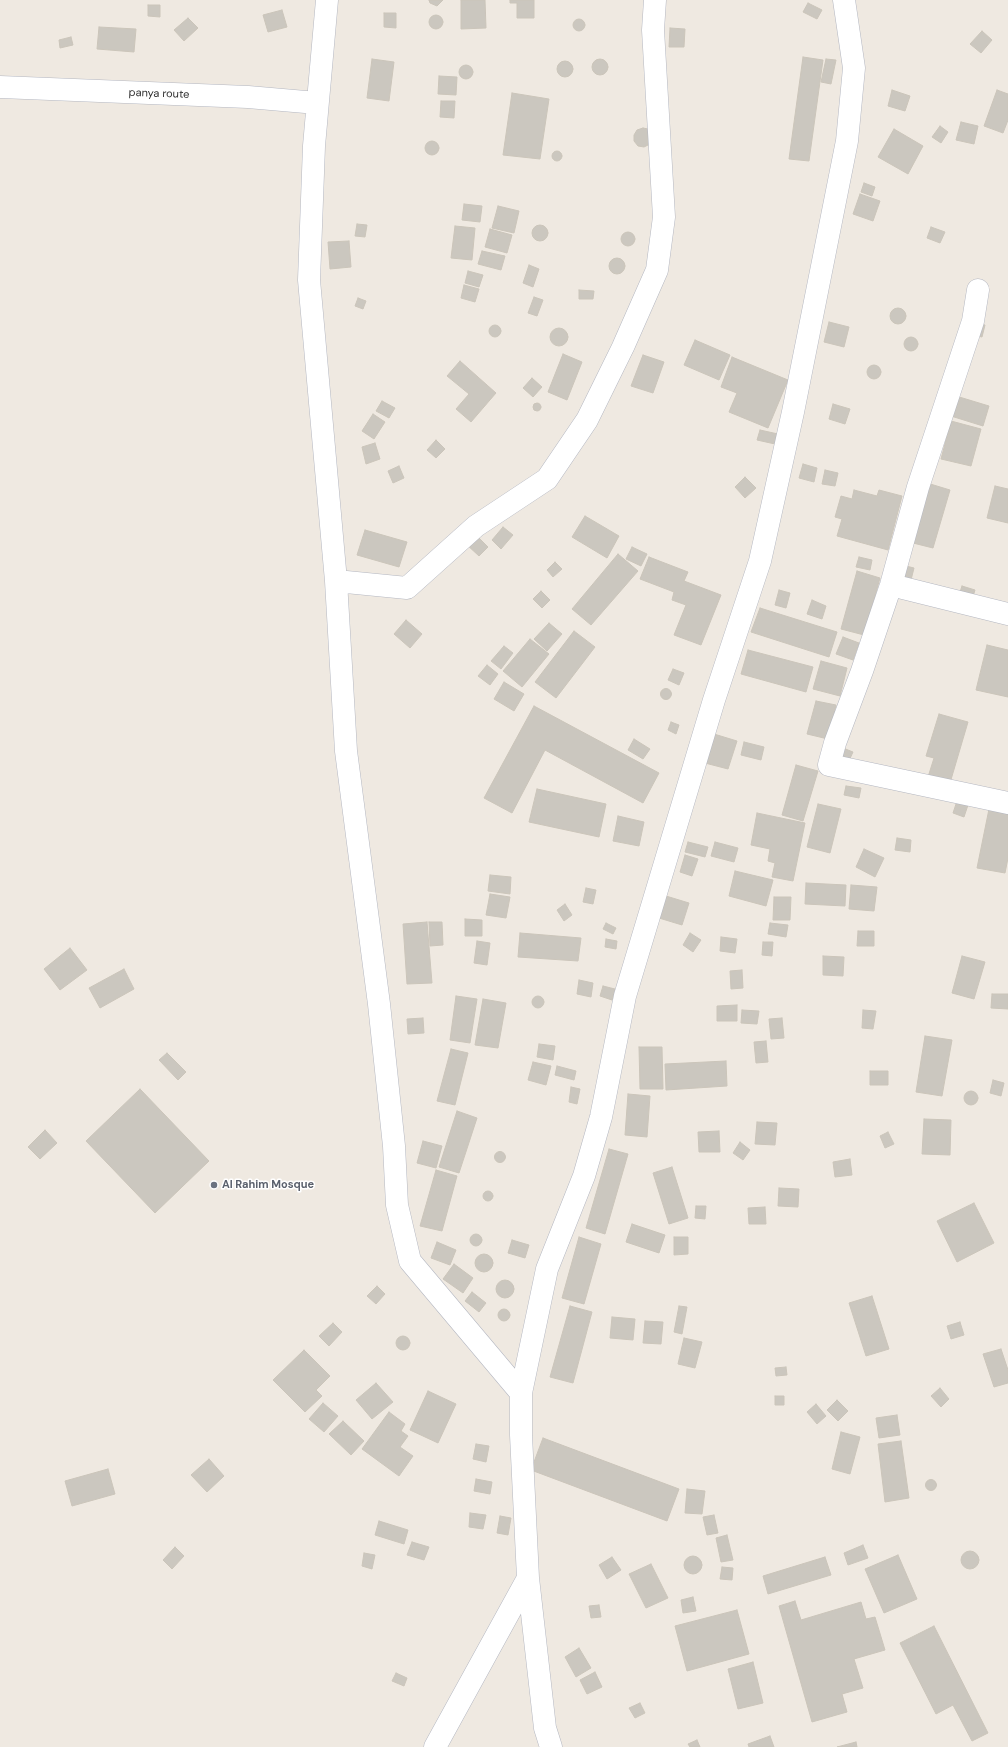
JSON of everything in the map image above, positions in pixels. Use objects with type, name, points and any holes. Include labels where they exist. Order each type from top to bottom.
[{"type":"street","points":[[327,0],[317,103],[309,280],[336,581],[346,751],[379,1004],[394,1146],[397,1205],[410,1261],[521,1393]]},
{"type":"street","points":[[336,581],[407,588],[476,526],[547,478],[587,420],[623,348],[657,270],[664,217],[653,30],[655,0]]},
{"type":"street","points":[[551,1747],[545,1728],[528,1578],[521,1434],[521,1393],[547,1269],[584,1176],[601,1117],[625,996],[714,700],[760,561],[793,412],[848,142],[854,68],[844,0]]},
{"type":"street","name":"panya route","points":[[0,87],[248,97],[317,103]]},
{"type":"street","points":[[978,290],[973,321],[918,487],[891,585],[860,678],[835,743],[829,765],[1008,803]]},
{"type":"street","points":[[891,585],[1008,614]]},
{"type":"street","points":[[435,1747],[528,1578]]},
{"type":"building","points":[[429,0],[443,0],[437,6],[430,3]]},
{"type":"building","points":[[461,0],[485,0],[486,28],[461,29]]},
{"type":"building","points":[[510,0],[534,0],[534,18],[517,18],[517,3],[510,3]]},
{"type":"building","points":[[808,3],[822,10],[817,19],[803,12]]},
{"type":"building","points":[[148,5],[160,5],[160,17],[148,16]]},
{"type":"building","points":[[282,10],[287,27],[268,32],[263,15]]},
{"type":"building","points":[[384,13],[396,13],[396,28],[384,27]]},
{"type":"building","points":[[436,15],[441,17],[443,22],[441,27],[436,29],[431,27],[429,22],[431,17]]},
{"type":"building","points":[[188,18],[198,28],[184,41],[174,30]]},
{"type":"building","points":[[577,19],[581,19],[585,25],[581,31],[577,31],[573,27],[573,23]]},
{"type":"building","points":[[99,27],[136,29],[134,52],[97,49]]},
{"type":"building","points":[[670,28],[685,29],[684,47],[669,47]]},
{"type":"building","points":[[982,31],[992,40],[981,53],[970,44]]},
{"type":"building","points":[[71,37],[73,45],[60,48],[59,40]]},
{"type":"building","points":[[803,57],[823,60],[809,161],[789,159]]},
{"type":"building","points":[[372,59],[394,62],[389,101],[367,98]]},
{"type":"building","points":[[600,59],[607,64],[608,67],[603,74],[600,75],[593,70],[592,67],[597,60]]},
{"type":"building","points":[[826,59],[836,60],[831,84],[821,82]]},
{"type":"building","points":[[565,61],[571,63],[573,69],[571,75],[565,77],[559,75],[557,69],[559,63]]},
{"type":"building","points":[[466,65],[471,67],[473,72],[471,77],[466,79],[461,77],[459,72],[461,67]]},
{"type":"building","points":[[439,76],[457,77],[456,95],[438,94]]},
{"type":"building","points":[[892,90],[910,96],[905,111],[888,106]]},
{"type":"building","points":[[997,90],[1008,94],[1008,120],[1003,133],[984,126]]},
{"type":"building","points":[[512,93],[549,99],[540,159],[503,155]]},
{"type":"building","points":[[441,101],[455,101],[454,118],[440,117]]},
{"type":"building","points":[[961,122],[978,126],[974,144],[956,140]]},
{"type":"building","points":[[940,126],[948,132],[941,143],[932,137]]},
{"type":"building","points":[[643,128],[648,129],[650,144],[644,147],[638,146],[634,141],[634,135],[637,130]]},
{"type":"building","points":[[894,129],[923,146],[908,174],[878,157]]},
{"type":"building","points":[[432,141],[437,143],[439,148],[437,153],[432,155],[427,153],[425,148],[427,143]]},
{"type":"building","points":[[555,151],[559,151],[561,152],[561,160],[555,161],[552,158],[552,154]]},
{"type":"building","points":[[864,183],[875,187],[872,196],[861,192]]},
{"type":"building","points":[[860,194],[880,201],[873,221],[853,214]]},
{"type":"building","points":[[464,204],[482,206],[480,222],[462,220]]},
{"type":"building","points":[[498,206],[519,211],[514,233],[492,228]]},
{"type":"building","points":[[357,224],[367,225],[365,237],[355,236]]},
{"type":"building","points":[[540,225],[546,227],[548,233],[546,239],[540,241],[534,239],[532,233],[534,227]]},
{"type":"building","points":[[455,226],[475,228],[472,260],[451,258]]},
{"type":"building","points":[[931,227],[945,232],[940,243],[927,238]]},
{"type":"building","points":[[490,229],[512,235],[507,253],[485,247]]},
{"type":"building","points":[[628,232],[633,234],[635,239],[633,244],[628,246],[623,244],[621,239],[623,234]]},
{"type":"building","points":[[349,241],[351,267],[330,269],[328,242]]},
{"type":"building","points":[[482,251],[505,256],[501,270],[478,264]]},
{"type":"building","points":[[614,258],[620,258],[625,263],[623,272],[620,274],[614,274],[609,269],[609,263]]},
{"type":"building","points":[[529,265],[539,269],[533,287],[523,283]]},
{"type":"building","points":[[468,271],[483,275],[479,287],[465,283]]},
{"type":"building","points":[[464,285],[479,289],[475,302],[461,298]]},
{"type":"building","points":[[579,290],[594,291],[593,299],[579,299]]},
{"type":"building","points":[[534,297],[543,300],[537,316],[528,313]]},
{"type":"building","points":[[358,298],[366,301],[363,309],[355,306]]},
{"type":"building","points":[[898,308],[905,313],[906,316],[901,323],[898,324],[891,319],[890,316],[895,309]]},
{"type":"building","points":[[829,322],[849,327],[844,347],[824,342]]},
{"type":"building","points":[[976,322],[985,325],[982,337],[973,335]]},
{"type":"building","points":[[493,325],[497,325],[501,331],[497,337],[493,337],[489,333],[489,329]]},
{"type":"building","points":[[559,328],[565,331],[568,337],[565,343],[559,346],[553,343],[550,337],[553,331]]},
{"type":"building","points":[[911,337],[916,339],[918,344],[916,349],[911,351],[906,349],[904,344],[906,339]]},
{"type":"building","points":[[695,340],[730,355],[719,380],[684,365]]},
{"type":"building","points":[[563,354],[582,362],[567,400],[548,392]]},
{"type":"building","points":[[643,355],[664,362],[653,393],[631,386]]},
{"type":"building","points":[[732,357],[788,380],[768,428],[729,412],[737,393],[721,387]]},
{"type":"building","points":[[460,361],[496,393],[471,422],[456,409],[469,394],[447,376]]},
{"type":"building","points":[[874,365],[879,367],[881,372],[879,377],[874,379],[869,377],[867,372],[869,367]]},
{"type":"building","points":[[532,378],[542,387],[533,397],[523,388]]},
{"type":"building","points":[[956,396],[989,406],[983,426],[951,416]]},
{"type":"building","points":[[382,401],[395,408],[389,418],[376,411]]},
{"type":"building","points":[[537,403],[540,404],[540,410],[537,411],[534,410],[533,407],[534,404]]},
{"type":"building","points":[[833,404],[850,409],[845,424],[829,419]]},
{"type":"building","points":[[373,414],[385,422],[374,439],[362,431]]},
{"type":"building","points":[[951,421],[981,429],[971,466],[941,459]]},
{"type":"building","points":[[760,430],[778,434],[775,444],[757,440]]},
{"type":"building","points":[[436,440],[445,449],[436,458],[427,450]]},
{"type":"building","points":[[375,443],[380,459],[366,464],[362,447]]},
{"type":"building","points":[[803,464],[817,468],[814,482],[799,478]]},
{"type":"building","points":[[399,466],[404,478],[393,483],[388,471]]},
{"type":"building","points":[[825,470],[838,473],[835,486],[822,484]]},
{"type":"building","points":[[745,477],[756,488],[745,498],[735,487]]},
{"type":"building","points":[[927,483],[950,490],[933,548],[909,542]]},
{"type":"building","points":[[995,486],[1008,489],[1008,523],[987,518]]},
{"type":"building","points":[[854,490],[877,496],[879,490],[902,496],[888,550],[837,536],[842,519],[835,517],[841,496],[852,499]]},
{"type":"building","points":[[585,516],[619,536],[607,558],[572,537]]},
{"type":"building","points":[[503,527],[513,535],[501,549],[492,540]]},
{"type":"building","points":[[365,530],[407,542],[399,567],[357,555]]},
{"type":"building","points":[[475,534],[488,547],[479,556],[466,544]]},
{"type":"building","points":[[632,547],[647,554],[641,566],[626,559]]},
{"type":"building","points":[[618,554],[638,571],[591,625],[572,609]]},
{"type":"building","points":[[649,557],[688,572],[684,581],[721,595],[701,645],[674,635],[686,605],[672,600],[674,592],[640,579]]},
{"type":"building","points":[[859,557],[872,560],[870,570],[856,567]]},
{"type":"building","points":[[555,562],[562,569],[553,577],[547,570]]},
{"type":"building","points":[[902,565],[914,568],[910,584],[898,581]]},
{"type":"building","points":[[857,571],[880,578],[864,635],[841,629]]},
{"type":"building","points":[[962,586],[975,590],[972,600],[959,595]]},
{"type":"building","points":[[779,590],[790,593],[786,608],[775,605]]},
{"type":"building","points":[[541,591],[550,600],[542,608],[533,599]]},
{"type":"building","points":[[812,600],[826,606],[822,619],[807,614]]},
{"type":"building","points":[[760,608],[837,632],[829,657],[751,632]]},
{"type":"building","points":[[406,620],[422,634],[410,648],[394,634]]},
{"type":"building","points":[[549,623],[562,634],[547,651],[534,639]]},
{"type":"building","points":[[574,631],[595,647],[556,698],[535,682]]},
{"type":"building","points":[[843,637],[859,643],[853,660],[836,654]]},
{"type":"building","points":[[530,639],[549,654],[522,687],[503,671]]},
{"type":"building","points":[[987,645],[1008,650],[1008,697],[976,690]]},
{"type":"building","points":[[504,646],[513,653],[501,669],[491,661]]},
{"type":"building","points":[[748,650],[813,667],[806,692],[741,674]]},
{"type":"building","points":[[821,661],[847,668],[840,696],[813,689]]},
{"type":"building","points":[[487,665],[498,674],[490,685],[478,676]]},
{"type":"building","points":[[673,669],[684,673],[679,685],[668,680]]},
{"type":"building","points":[[504,682],[524,694],[514,711],[494,699]]},
{"type":"building","points":[[666,688],[670,690],[672,694],[670,698],[666,700],[662,698],[660,694],[662,690]]},
{"type":"building","points":[[816,701],[836,705],[828,739],[807,734]]},
{"type":"building","points":[[534,706],[659,773],[643,803],[545,750],[512,813],[484,798]]},
{"type":"building","points":[[939,714],[968,722],[950,783],[928,777],[934,758],[926,756]]},
{"type":"building","points":[[671,722],[679,725],[676,734],[668,730]]},
{"type":"building","points":[[714,734],[737,741],[728,769],[705,763]]},
{"type":"building","points":[[634,739],[650,749],[643,759],[628,750]]},
{"type":"building","points":[[744,742],[764,747],[761,760],[741,755]]},
{"type":"building","points":[[843,748],[853,752],[847,765],[838,761]]},
{"type":"building","points":[[796,765],[818,771],[803,821],[782,815]]},
{"type":"building","points":[[846,786],[861,788],[859,798],[844,795]]},
{"type":"building","points":[[537,789],[606,804],[599,837],[529,822]]},
{"type":"building","points":[[957,801],[968,805],[964,817],[953,813]]},
{"type":"building","points":[[818,804],[841,809],[830,853],[807,847]]},
{"type":"building","points":[[989,809],[1008,813],[1008,858],[1005,873],[977,868]]},
{"type":"building","points":[[757,813],[805,823],[793,881],[772,877],[775,863],[768,861],[770,849],[751,845]]},
{"type":"building","points":[[618,816],[644,822],[639,846],[613,841]]},
{"type":"building","points":[[897,838],[911,840],[910,852],[895,850]]},
{"type":"building","points":[[688,842],[708,847],[705,857],[685,852]]},
{"type":"building","points":[[715,842],[738,848],[734,862],[711,856]]},
{"type":"building","points":[[864,849],[884,858],[875,877],[856,867]]},
{"type":"building","points":[[685,855],[698,859],[692,876],[680,872]]},
{"type":"building","points":[[735,871],[773,880],[766,906],[729,896]]},
{"type":"building","points":[[490,875],[511,877],[510,894],[488,891]]},
{"type":"building","points":[[806,883],[846,885],[845,906],[805,904]]},
{"type":"building","points":[[851,885],[877,887],[874,911],[849,909]]},
{"type":"building","points":[[586,888],[596,890],[593,904],[583,902]]},
{"type":"building","points":[[490,894],[510,897],[506,918],[486,915]]},
{"type":"building","points":[[666,896],[689,903],[682,925],[659,918]]},
{"type":"building","points":[[774,897],[791,897],[790,920],[773,920]]},
{"type":"building","points":[[565,904],[572,915],[564,921],[557,910]]},
{"type":"building","points":[[465,919],[482,920],[482,936],[465,936]]},
{"type":"building","points":[[427,922],[432,983],[407,984],[403,924]]},
{"type":"building","points":[[429,922],[442,922],[443,945],[430,946]]},
{"type":"building","points":[[606,923],[616,928],[613,934],[603,929]]},
{"type":"building","points":[[770,923],[788,925],[786,937],[768,934]]},
{"type":"building","points":[[858,931],[874,931],[874,946],[857,946]]},
{"type":"building","points":[[520,933],[581,938],[578,961],[518,957]]},
{"type":"building","points":[[690,933],[701,940],[693,952],[683,945]]},
{"type":"building","points":[[721,937],[737,939],[735,953],[720,951]]},
{"type":"building","points":[[606,939],[617,941],[616,949],[605,947]]},
{"type":"building","points":[[477,941],[490,943],[487,965],[474,963]]},
{"type":"building","points":[[763,942],[773,942],[772,956],[762,955]]},
{"type":"building","points":[[70,948],[87,970],[60,990],[44,969]]},
{"type":"building","points":[[823,956],[844,957],[843,976],[823,975]]},
{"type":"building","points":[[962,956],[985,962],[974,999],[952,993]]},
{"type":"building","points":[[124,969],[134,989],[100,1008],[89,988]]},
{"type":"building","points":[[742,970],[743,988],[731,989],[730,971]]},
{"type":"building","points":[[579,980],[593,983],[591,997],[577,994]]},
{"type":"building","points":[[603,986],[615,989],[612,1000],[600,996]]},
{"type":"building","points":[[992,994],[1008,994],[1008,1009],[991,1008]]},
{"type":"building","points":[[456,996],[477,999],[470,1043],[450,1040]]},
{"type":"building","points":[[536,996],[540,996],[544,1002],[540,1008],[536,1008],[532,1004],[532,1000]]},
{"type":"building","points":[[483,999],[506,1003],[498,1048],[475,1045]]},
{"type":"building","points":[[737,1005],[737,1021],[717,1021],[717,1006]]},
{"type":"building","points":[[742,1010],[759,1011],[757,1024],[741,1023]]},
{"type":"building","points":[[863,1010],[876,1011],[873,1029],[862,1028]]},
{"type":"building","points":[[423,1018],[424,1033],[408,1034],[407,1019]]},
{"type":"building","points":[[782,1018],[784,1038],[771,1039],[769,1019]]},
{"type":"building","points":[[925,1036],[952,1040],[942,1096],[916,1092]]},
{"type":"building","points":[[766,1041],[768,1062],[756,1063],[754,1042]]},
{"type":"building","points":[[539,1044],[555,1046],[553,1060],[537,1057]]},
{"type":"building","points":[[639,1047],[662,1047],[663,1089],[640,1089]]},
{"type":"building","points":[[451,1049],[468,1053],[455,1105],[437,1101]]},
{"type":"building","points":[[167,1053],[186,1072],[178,1080],[159,1060]]},
{"type":"building","points":[[726,1061],[727,1086],[666,1090],[665,1064]]},
{"type":"building","points":[[533,1062],[551,1066],[546,1085],[528,1080]]},
{"type":"building","points":[[557,1066],[576,1071],[574,1080],[555,1075]]},
{"type":"building","points":[[870,1071],[888,1071],[888,1085],[870,1085]]},
{"type":"building","points":[[993,1080],[1004,1083],[1001,1096],[990,1093]]},
{"type":"building","points":[[571,1087],[580,1089],[577,1104],[569,1102]]},
{"type":"building","points":[[140,1089],[209,1161],[155,1213],[86,1141]]},
{"type":"building","points":[[968,1091],[974,1091],[978,1095],[978,1101],[974,1105],[968,1105],[964,1101],[964,1095]]},
{"type":"building","points":[[628,1094],[650,1096],[647,1137],[625,1135]]},
{"type":"building","points":[[457,1111],[477,1118],[459,1173],[439,1167]]},
{"type":"building","points":[[924,1119],[951,1120],[950,1155],[922,1154]]},
{"type":"building","points":[[757,1122],[777,1123],[775,1145],[755,1144]]},
{"type":"building","points":[[45,1130],[57,1143],[40,1159],[28,1147]]},
{"type":"building","points":[[719,1131],[720,1152],[699,1152],[698,1132]]},
{"type":"building","points":[[888,1132],[894,1144],[885,1148],[880,1136]]},
{"type":"building","points":[[423,1141],[442,1146],[436,1168],[417,1163]]},
{"type":"building","points":[[740,1142],[750,1150],[743,1160],[733,1153]]},
{"type":"building","points":[[609,1149],[628,1154],[605,1234],[586,1228]]},
{"type":"building","points":[[500,1151],[504,1153],[506,1157],[504,1161],[500,1163],[496,1161],[494,1157],[496,1153]]},
{"type":"building","points":[[850,1159],[852,1175],[835,1177],[833,1162]]},
{"type":"building","points":[[672,1167],[688,1218],[669,1224],[653,1173]]},
{"type":"building","points":[[436,1170],[457,1176],[442,1231],[420,1226]]},
{"type":"building","points":[[779,1188],[799,1189],[798,1207],[778,1206]]},
{"type":"building","points":[[486,1191],[490,1191],[492,1192],[492,1200],[486,1201],[483,1198],[483,1194]]},
{"type":"building","points":[[974,1203],[994,1243],[957,1262],[937,1221]]},
{"type":"building","points":[[696,1206],[706,1206],[705,1219],[695,1218]]},
{"type":"building","points":[[765,1207],[766,1224],[749,1224],[748,1208]]},
{"type":"building","points":[[632,1224],[665,1235],[659,1253],[626,1242]]},
{"type":"building","points":[[474,1234],[478,1234],[482,1240],[478,1246],[474,1246],[470,1242],[470,1238]]},
{"type":"building","points":[[579,1237],[601,1244],[584,1304],[562,1298]]},
{"type":"building","points":[[674,1237],[688,1237],[688,1254],[674,1255]]},
{"type":"building","points":[[512,1240],[529,1245],[525,1258],[508,1253]]},
{"type":"building","points":[[437,1242],[456,1250],[450,1265],[431,1258]]},
{"type":"building","points":[[484,1254],[490,1257],[493,1263],[490,1269],[484,1272],[478,1269],[475,1263],[478,1257]]},
{"type":"building","points":[[454,1264],[473,1278],[463,1293],[443,1279]]},
{"type":"building","points":[[505,1280],[511,1283],[514,1289],[511,1295],[505,1298],[499,1295],[496,1289],[499,1283]]},
{"type":"building","points":[[377,1286],[385,1294],[376,1304],[367,1296]]},
{"type":"building","points":[[472,1292],[486,1303],[479,1312],[465,1301]]},
{"type":"building","points":[[872,1296],[889,1349],[866,1356],[849,1303]]},
{"type":"building","points":[[570,1306],[592,1312],[573,1383],[550,1377]]},
{"type":"building","points":[[679,1306],[687,1307],[682,1334],[674,1332]]},
{"type":"building","points":[[502,1309],[506,1309],[510,1315],[506,1321],[502,1321],[498,1317],[498,1313]]},
{"type":"building","points":[[612,1317],[635,1319],[633,1340],[610,1338]]},
{"type":"building","points":[[645,1321],[663,1322],[661,1344],[643,1343]]},
{"type":"building","points":[[960,1322],[964,1335],[951,1339],[947,1326]]},
{"type":"building","points":[[333,1323],[342,1332],[329,1346],[319,1336]]},
{"type":"building","points":[[403,1336],[408,1338],[410,1343],[408,1348],[403,1350],[398,1348],[396,1343],[398,1338]]},
{"type":"building","points":[[684,1338],[702,1342],[695,1368],[678,1364]]},
{"type":"building","points":[[1001,1349],[1008,1370],[1008,1383],[994,1387],[983,1354]]},
{"type":"building","points":[[304,1350],[330,1376],[316,1390],[322,1396],[305,1412],[273,1380]]},
{"type":"building","points":[[786,1367],[787,1375],[776,1376],[775,1368]]},
{"type":"building","points":[[376,1383],[393,1402],[372,1419],[356,1400]]},
{"type":"building","points":[[940,1388],[949,1399],[941,1407],[931,1396]]},
{"type":"building","points":[[428,1391],[456,1404],[438,1443],[410,1430]]},
{"type":"building","points":[[775,1396],[784,1396],[784,1405],[775,1405]]},
{"type":"building","points":[[837,1400],[848,1411],[838,1421],[827,1410]]},
{"type":"building","points":[[323,1403],[338,1416],[324,1432],[309,1419]]},
{"type":"building","points":[[816,1404],[826,1416],[817,1424],[807,1412]]},
{"type":"building","points":[[389,1412],[405,1424],[401,1431],[408,1436],[400,1447],[413,1456],[399,1476],[362,1449]]},
{"type":"building","points":[[897,1415],[900,1435],[879,1438],[876,1418]]},
{"type":"building","points":[[343,1421],[364,1441],[351,1455],[329,1434]]},
{"type":"building","points":[[841,1432],[860,1437],[850,1474],[832,1469]]},
{"type":"building","points":[[543,1438],[679,1489],[667,1521],[531,1470]]},
{"type":"building","points":[[901,1441],[909,1498],[885,1502],[878,1444]]},
{"type":"building","points":[[476,1444],[489,1446],[486,1462],[473,1459]]},
{"type":"building","points":[[209,1459],[224,1476],[207,1492],[191,1475]]},
{"type":"building","points":[[108,1469],[115,1494],[72,1506],[65,1481]]},
{"type":"building","points":[[476,1479],[492,1482],[490,1494],[474,1491]]},
{"type":"building","points":[[931,1479],[935,1481],[937,1485],[935,1489],[931,1491],[927,1489],[925,1485],[927,1481]]},
{"type":"building","points":[[687,1489],[705,1491],[702,1514],[685,1513]]},
{"type":"building","points":[[470,1513],[486,1515],[483,1529],[469,1527]]},
{"type":"building","points":[[714,1515],[718,1533],[707,1535],[703,1517]]},
{"type":"building","points":[[500,1516],[511,1518],[508,1535],[497,1533]]},
{"type":"building","points":[[379,1521],[408,1530],[404,1544],[375,1535]]},
{"type":"building","points":[[727,1535],[733,1560],[721,1562],[716,1538]]},
{"type":"building","points":[[412,1542],[429,1547],[424,1560],[407,1555]]},
{"type":"building","points":[[863,1545],[868,1558],[848,1565],[844,1553]]},
{"type":"building","points":[[175,1547],[184,1556],[172,1569],[163,1560]]},
{"type":"building","points":[[970,1551],[976,1554],[979,1560],[976,1566],[970,1569],[964,1566],[961,1560],[964,1554]]},
{"type":"building","points":[[364,1553],[375,1555],[372,1569],[362,1566]]},
{"type":"building","points":[[898,1555],[917,1599],[884,1613],[865,1569]]},
{"type":"building","points":[[693,1556],[699,1559],[702,1565],[699,1571],[693,1574],[687,1571],[684,1565],[687,1559]]},
{"type":"building","points":[[612,1557],[621,1570],[607,1579],[599,1565]]},
{"type":"building","points":[[825,1557],[831,1575],[768,1594],[763,1576]]},
{"type":"building","points":[[651,1564],[668,1598],[646,1608],[629,1574]]},
{"type":"building","points":[[722,1567],[733,1568],[732,1580],[720,1579]]},
{"type":"building","points":[[693,1597],[696,1611],[683,1613],[681,1600]]},
{"type":"building","points":[[795,1601],[801,1620],[861,1602],[866,1619],[875,1617],[885,1650],[854,1659],[863,1688],[842,1694],[847,1712],[812,1722],[779,1606]]},
{"type":"building","points":[[599,1605],[601,1617],[591,1618],[589,1606]]},
{"type":"building","points":[[737,1610],[749,1654],[687,1671],[675,1626]]},
{"type":"building","points":[[934,1626],[988,1733],[972,1741],[953,1705],[936,1714],[900,1643]]},
{"type":"building","points":[[579,1648],[591,1668],[576,1677],[565,1657]]},
{"type":"building","points":[[753,1662],[763,1703],[738,1709],[728,1669]]},
{"type":"building","points":[[595,1672],[602,1687],[587,1694],[580,1680]]},
{"type":"building","points":[[396,1673],[407,1678],[404,1686],[392,1681]]},
{"type":"building","points":[[640,1703],[645,1713],[635,1718],[629,1708]]},
{"type":"building","points":[[770,1736],[774,1747],[749,1747],[748,1744]]},
{"type":"building","points":[[697,1740],[700,1747],[690,1747],[688,1744]]},
{"type":"building","points":[[856,1742],[857,1747],[837,1747]]},
{"type":"place","name":"Al Rahim Mosque","points":[[214,1185]]}]
